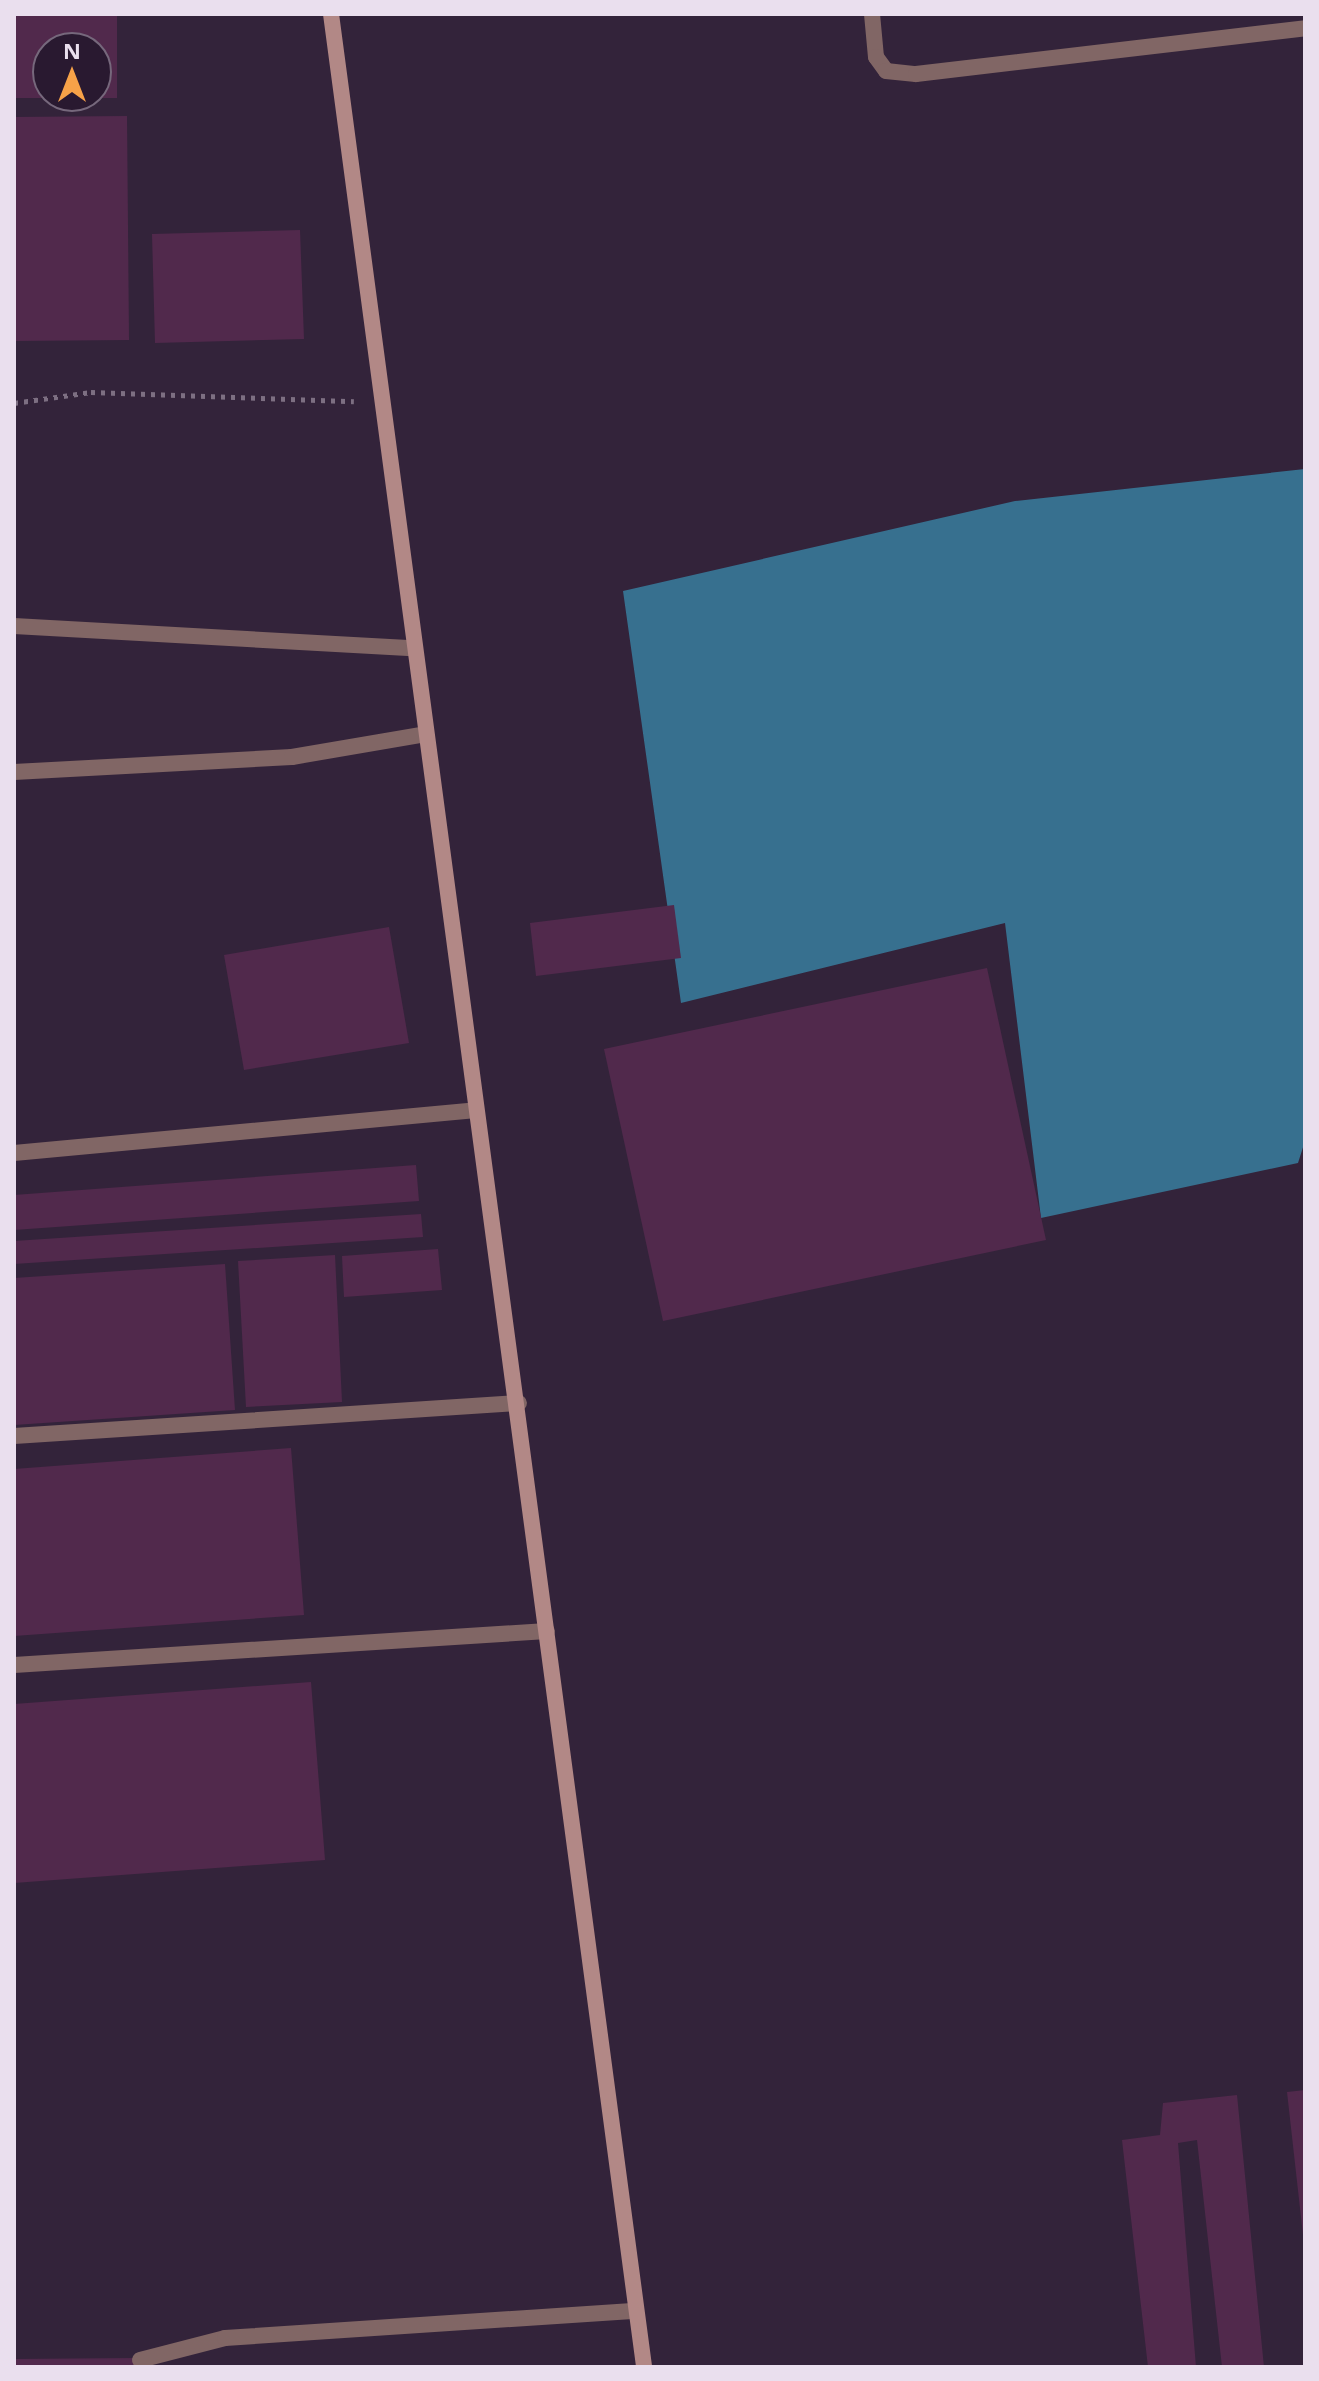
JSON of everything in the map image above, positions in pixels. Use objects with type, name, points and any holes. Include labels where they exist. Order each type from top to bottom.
[{"type":"street","points":[[331,14],[383,401],[421,735],[519,1403],[644,2367]]},
{"type":"street","points":[[872,14],[876,57],[886,71],[916,74],[1305,28]]},
{"type":"street","points":[[14,626],[412,648]]},
{"type":"street","points":[[14,772],[292,757],[421,735]]},
{"type":"street","points":[[14,1153],[476,1110]]},
{"type":"street","points":[[14,1436],[519,1403]]},
{"type":"street","points":[[14,1665],[547,1631]]},
{"type":"street","points":[[140,2360],[225,2338],[636,2311]]},
{"type":"path","points":[[14,403],[91,392],[193,401],[383,401]]},
{"type":"water","points":[[1305,469],[1305,1141],[1298,1163],[1041,1218],[1005,923],[681,1003],[623,591],[1015,501]]},
{"type":"building","points":[[14,14],[117,14],[117,98],[112,98],[112,32],[32,32],[32,98],[14,98]]},
{"type":"building","points":[[127,116],[129,340],[14,341],[14,117]]},
{"type":"building","points":[[300,230],[304,339],[155,343],[152,234]]},
{"type":"building","points":[[674,905],[681,958],[536,976],[530,923]]},
{"type":"building","points":[[389,927],[409,1043],[244,1070],[224,955]]},
{"type":"building","points":[[987,968],[1046,1240],[663,1321],[604,1049]]},
{"type":"building","points":[[416,1165],[419,1201],[14,1230],[14,1195]]},
{"type":"building","points":[[421,1214],[423,1237],[14,1264],[14,1241]]},
{"type":"building","points":[[438,1249],[442,1290],[344,1297],[342,1256]]},
{"type":"building","points":[[335,1255],[342,1402],[246,1407],[238,1261]]},
{"type":"building","points":[[225,1264],[235,1410],[14,1425],[14,1278]]},
{"type":"building","points":[[291,1448],[304,1615],[14,1636],[14,1469]]},
{"type":"building","points":[[311,1682],[325,1860],[14,1883],[14,1704]]},
{"type":"building","points":[[1305,2090],[1305,2234],[1303,2235],[1287,2092]]},
{"type":"building","points":[[1237,2095],[1264,2367],[1222,2367],[1197,2140],[1178,2143],[1196,2367],[1148,2367],[1122,2140],[1160,2135],[1163,2103]]},
{"type":"building","points":[[138,2358],[138,2367],[14,2367],[14,2359]]}]
